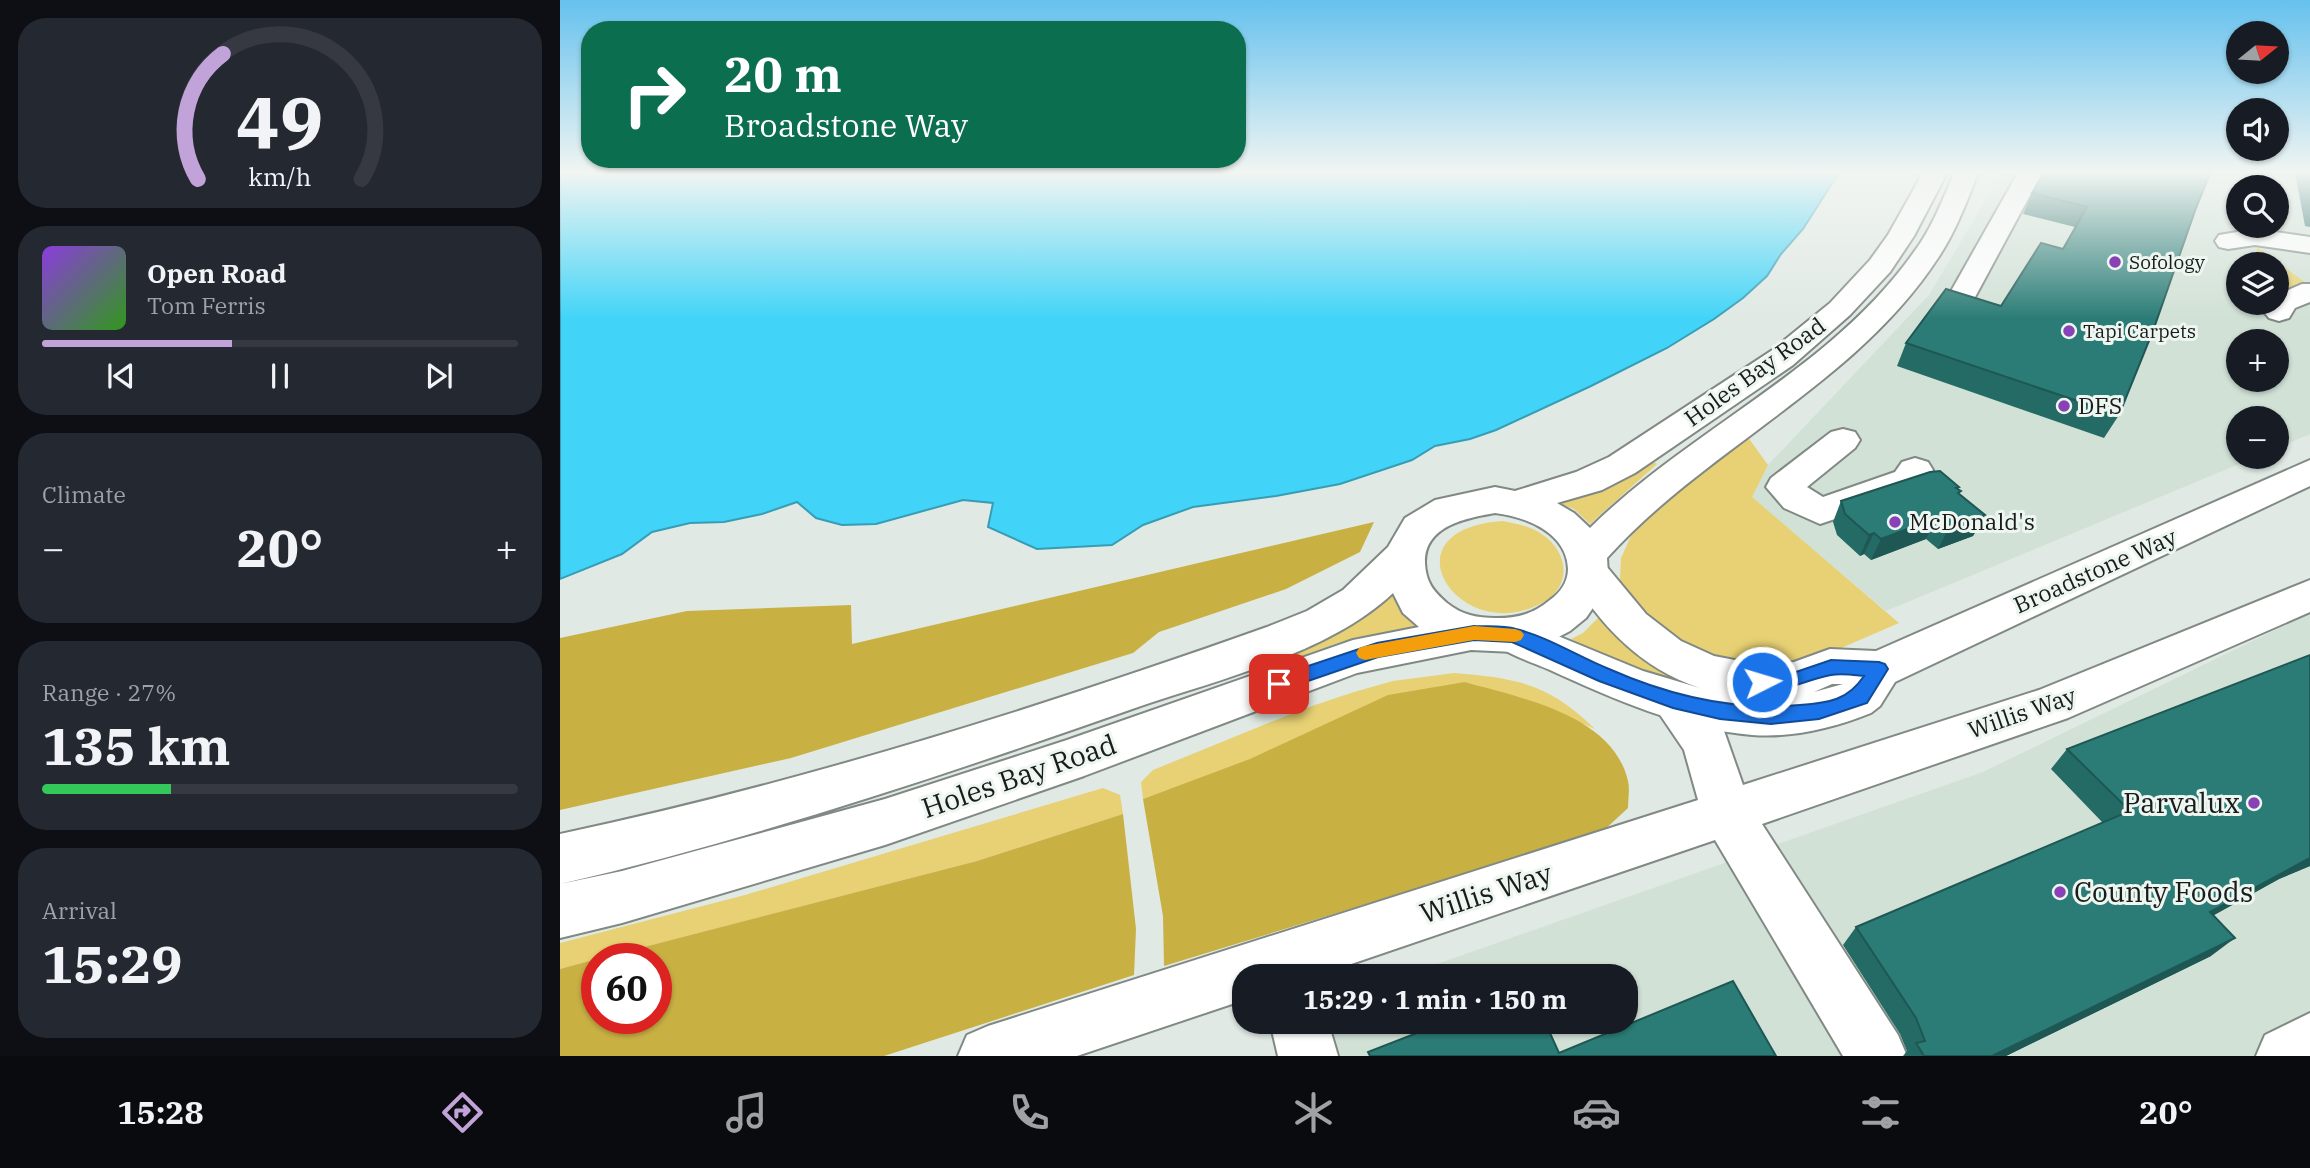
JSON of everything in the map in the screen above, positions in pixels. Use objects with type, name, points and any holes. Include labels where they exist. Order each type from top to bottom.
[{"type":"main road","name":"Holes Bay Road","points":[[1517,503],[1589,481],[1622,465],[1782,358],[1840,309],[1880,266],[1909,220]]},
{"type":"main road","name":"Holes Bay Road","points":[[1587,563],[1632,507],[1693,458],[1810,376],[1865,326],[1924,258],[1946,220]]},
{"type":"main road","points":[[1964,293],[2004,220]]},
{"type":"main road","points":[[2228,241],[2243,238]]},
{"type":"main road","points":[[2276,238],[2310,271]]},
{"type":"main road","points":[[2286,238],[2310,245]]},
{"type":"main road","points":[[2289,300],[2302,293],[2310,293]]},
{"type":"main road","points":[[1837,446],[1784,488],[1797,499],[1820,511],[1908,481],[1915,470]]},
{"type":"main road","name":"Broadstone Way","points":[[1587,563],[1631,625],[1659,650],[1691,666],[1724,677],[1762,682],[1796,679],[1831,667],[1879,669],[2310,472]]},
{"type":"main road","points":[[1494,634],[1544,627],[1568,612],[1584,592],[1587,563],[1576,537],[1560,522],[1540,510],[1517,503],[1473,502],[1434,515],[1413,534],[1402,557],[1403,576],[1411,594],[1426,611],[1448,625],[1494,634],[1673,700],[1720,711],[1771,716],[1819,711],[1860,698],[1879,669]]},
{"type":"main road","name":"Holes Bay Road","points":[[560,859],[705,825],[830,791],[1223,660],[1283,638],[1346,607],[1372,590],[1402,557]]},
{"type":"main road","name":"Willis Way","points":[[1294,964],[1452,905],[2052,705],[2310,595]]},
{"type":"main road","name":"Holes Bay Road","points":[[560,911],[635,893],[885,821],[1067,761],[1353,657],[1494,634]]},
{"type":"main road","points":[[1673,700],[1706,742],[1726,812],[1877,1056]]},
{"type":"main road","name":"Willis Way","points":[[989,1056],[1232,983]]},
{"type":"main road","points":[[1302,1034],[1308,1056]]},
{"type":"main road","points":[[2286,1056],[2310,1043]]},
{"type":"shaded area","points":[[1974,220],[2226,220],[2226,238],[2289,238],[2289,220],[2310,220],[2310,434],[2289,443],[2289,406],[2226,406],[2227,469],[1886,611],[1751,497],[1768,465],[1929,295]]},
{"type":"shaded area","points":[[2289,271],[2310,286],[2289,289]]},
{"type":"shaded area","points":[[1747,436],[1768,465],[1752,497],[1899,623],[1811,661],[1783,668],[1694,656],[1629,601],[1620,580],[1621,558],[1631,536],[1648,515]]},
{"type":"shaded area","points":[[1649,459],[1657,464],[1590,524],[1574,509],[1561,504],[1601,489]]},
{"type":"shaded area","points":[[1503,521],[1529,527],[1552,542],[1562,560],[1564,570],[1552,596],[1542,603],[1511,613],[1484,610],[1461,599],[1446,582],[1440,562],[1446,544],[1466,529]]},
{"type":"shaded area","points":[[1374,522],[1360,552],[1286,589],[1159,632],[1133,653],[791,758],[560,810],[560,638],[687,611],[851,605],[852,644]]},
{"type":"shaded area","points":[[1393,590],[1422,626],[1340,642],[1285,662],[1280,652]]},
{"type":"shaded area","points":[[1605,611],[1632,646],[1843,679],[1850,687],[1810,699],[1683,689],[1602,656],[1571,639],[1583,633]]},
{"type":"shaded area","points":[[2310,613],[2310,1056],[1333,1056],[1328,1039],[1332,1034],[1638,1034],[1638,964],[1437,964],[1983,772]]},
{"type":"shaded area","points":[[1454,673],[1514,681],[1531,686],[1562,702],[1595,729],[1533,702],[1465,682],[1143,799],[1141,782],[1153,770],[1303,709],[1393,681]]},
{"type":"shaded area","points":[[1465,682],[1537,703],[1585,725],[1604,740],[1619,758],[1628,781],[1628,808],[1602,832],[1164,966],[1163,916],[1143,799],[1250,759],[1388,695]]},
{"type":"shaded area","points":[[1103,788],[1120,795],[1123,814],[977,861],[660,943],[581,943],[581,964],[560,969],[560,943],[745,895]]},
{"type":"shaded area","points":[[1123,814],[1136,929],[1134,975],[884,1056],[560,1056],[560,969],[581,963],[581,1034],[672,1034],[672,943],[660,943],[977,861]]},
{"type":"water","points":[[560,220],[1809,220],[1767,276],[1743,298],[1667,348],[1496,430],[1470,439],[1435,446],[1412,460],[1340,484],[1193,507],[1143,525],[1112,545],[1037,549],[988,527],[993,503],[963,500],[876,524],[842,525],[816,518],[797,502],[762,514],[724,522],[690,523],[652,532],[622,554],[560,579]]},
{"type":"building","points":[[2079,220],[2192,220],[2153,331],[2119,415],[1906,343],[1946,289],[2001,306],[2041,243],[2063,249]]},
{"type":"building","points":[[1940,471],[1959,487],[1956,488],[1961,491],[1958,493],[1985,515],[1949,528],[1937,518],[1881,539],[1874,533],[1869,535],[1845,514],[1841,501]]},
{"type":"building","points":[[2310,655],[2310,858],[2210,912],[2235,938],[1992,1056],[1924,1056],[1916,1043],[1925,1041],[1916,1018],[1856,927],[2130,811],[2067,749]]},
{"type":"building","points":[[1733,981],[1776,1056],[1370,1056],[1368,1052],[1414,1034],[1550,1034],[1559,1053],[1605,1034],[1638,1034],[1638,1020]]},
{"type":"slow traffic","points":[[1365,653],[1474,633],[1515,635]]},
{"type":"place","name":"Sofology","points":[[2115,262]]},
{"type":"place","name":"Tapi Carpets","points":[[2069,331]]},
{"type":"place","name":"DFS","points":[[2064,406]]},
{"type":"place","name":"McDonald's","points":[[1895,522]]},
{"type":"place","name":"Parvalux","points":[[2254,803]]},
{"type":"place","name":"County Foods","points":[[2060,892]]},
{"type":"route","points":[[1279,684],[1377,650],[1474,633],[1514,635],[1606,676],[1673,700],[1720,711],[1771,716],[1819,711],[1860,698],[1879,669],[1831,667],[1796,679],[1762,682]]}]
